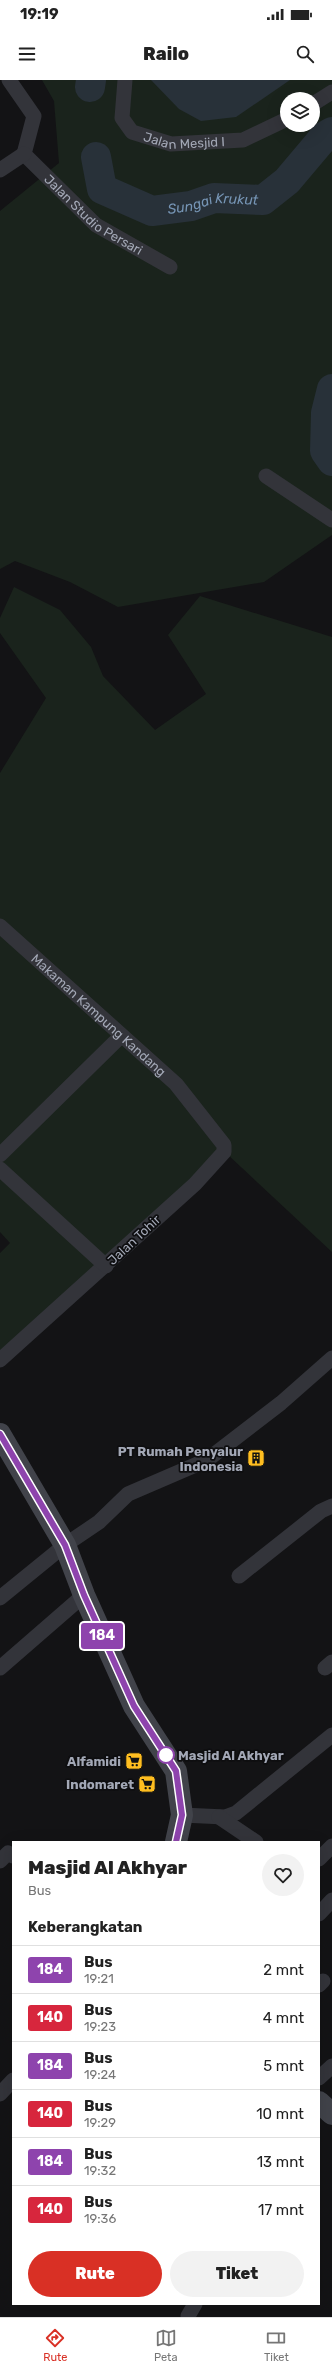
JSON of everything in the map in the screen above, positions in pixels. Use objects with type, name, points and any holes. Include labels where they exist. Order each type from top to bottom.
[{"type":"main road","points":[[1,1438],[65,1545],[84,1595],[134,1706],[176,1771],[182,1815],[176,1841]]},
{"type":"main road","points":[[320,2103],[332,2114]]},
{"type":"street","points":[[0,170],[24,154],[34,116],[10,80]]},
{"type":"street","name":"Jalan Mesjid I","points":[[125,80],[122,118],[132,132],[171,144],[243,140],[280,122]]},
{"type":"street","points":[[320,100],[332,92]]},
{"type":"street","name":"Jalan Studio Persari","points":[[24,154],[96,225],[170,266]]},
{"type":"street","points":[[266,476],[332,520]]},
{"type":"street","name":"Makaman Kampung Kandang","points":[[0,926],[176,1084],[194,1109]]},
{"type":"street","points":[[0,1156],[121,1036]]},
{"type":"street","name":"Jalan Tohir","points":[[0,1360],[106,1266],[195,1184],[224,1152],[224,1144],[221,1138],[194,1109]]},
{"type":"street","points":[[0,1169],[106,1266]]},
{"type":"street","points":[[0,1598],[65,1545],[99,1522],[128,1494],[207,1460],[280,1404],[332,1358]]},
{"type":"street","points":[[239,1576],[321,1511],[332,1506]]},
{"type":"street","points":[[0,1668],[84,1595]]},
{"type":"street","points":[[182,1815],[219,1817],[236,1813],[332,1735]]},
{"type":"street","points":[[219,1817],[255,1841]]},
{"type":"street","points":[[320,1858],[332,1846]]},
{"type":"street","points":[[0,1861],[8,1853],[12,1855]]},
{"type":"street","points":[[320,1913],[332,1900]]},
{"type":"street","points":[[320,2077],[332,2066]]},
{"type":"street","points":[[0,2094],[12,2081]]},
{"type":"shaded area","points":[[42,80],[332,80],[332,535],[264,582],[118,607],[70,582],[15,561],[0,569],[0,211],[59,163],[54,101]]},
{"type":"shaded area","points":[[151,80],[290,80],[236,117],[201,121],[179,109]]},
{"type":"shaded area","points":[[14,587],[60,610],[91,647],[103,676],[155,730],[206,694],[168,635],[200,596],[332,637],[332,1252],[226,1153],[0,1364],[0,1253],[10,1243],[0,1232],[0,773],[46,698],[0,633],[0,618]]},
{"type":"waterway","name":"Sungai Krukut","points":[[90,87],[91,80]]},
{"type":"waterway","name":"Sungai Krukut","points":[[96,157],[102,189],[152,211],[191,206],[214,198],[263,200],[287,181],[325,136],[332,132]]},
{"type":"waterway","name":"Sungai Krukut","points":[[332,389],[326,413],[325,451],[332,461]]},
{"type":"bus line","name":"184","points":[[0,1434],[65,1545],[84,1595],[134,1706],[176,1771],[182,1815],[176,1841]]},
{"type":"place","name":"PT Rumah Penyalur Indonesia","points":[[256,1458]]},
{"type":"place","name":"Masjid Al Akhyar","points":[[166,1755]]},
{"type":"place","name":"Alfamidi","points":[[134,1761]]},
{"type":"place","name":"Indomaret","points":[[147,1784]]}]
